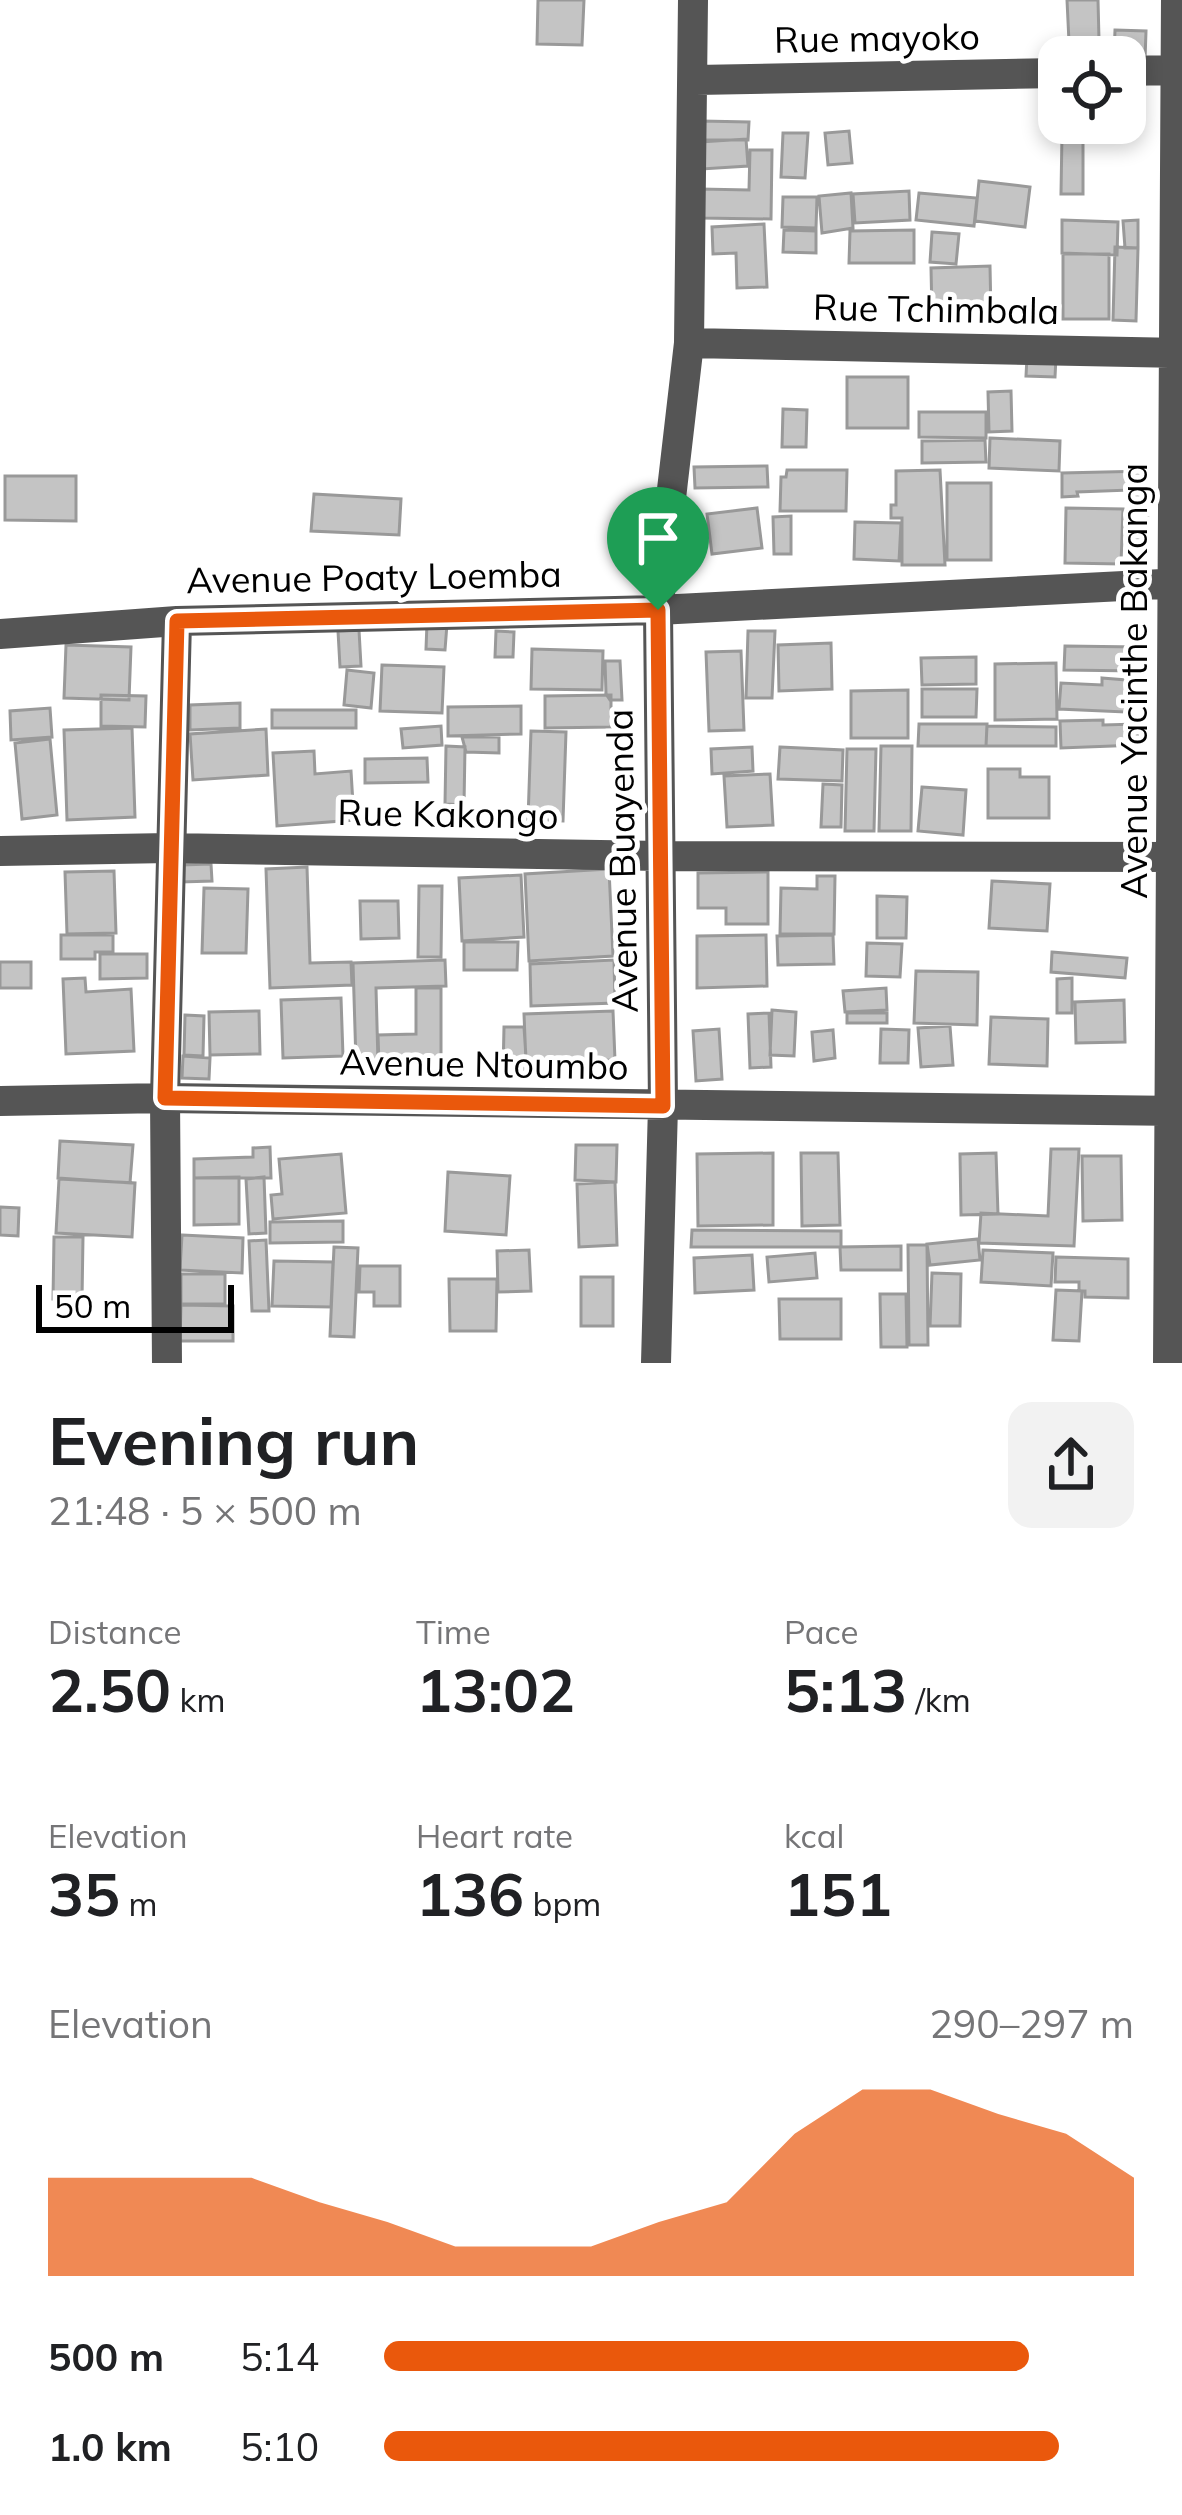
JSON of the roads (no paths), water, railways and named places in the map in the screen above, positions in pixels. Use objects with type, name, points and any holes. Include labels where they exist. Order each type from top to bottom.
[{"type":"street","name":"Avenue Buayenda","points":[[656,1363],[663,1106],[658,610],[689,343],[696,80],[693,0]]},
{"type":"street","name":"Avenue Yacinthe Bakanga","points":[[1168,1363],[1177,1110],[1176,0]]},
{"type":"street","points":[[1146,71],[1174,70]]},
{"type":"street","name":"Rue mayoko","points":[[696,80],[1038,73]]},
{"type":"street","name":"Rue Tchimbala","points":[[689,343],[1179,353]]},
{"type":"street","name":"Avenue Poaty Loemba","points":[[0,634],[177,621],[658,610],[1177,583]]},
{"type":"street","points":[[167,1363],[165,1098],[177,621]]},
{"type":"street","name":"Rue Kakongo","points":[[0,851],[169,848],[661,856],[1177,857]]},
{"type":"street","name":"Avenue Ntoumbo","points":[[0,1101],[165,1098],[1177,1110]]}]
